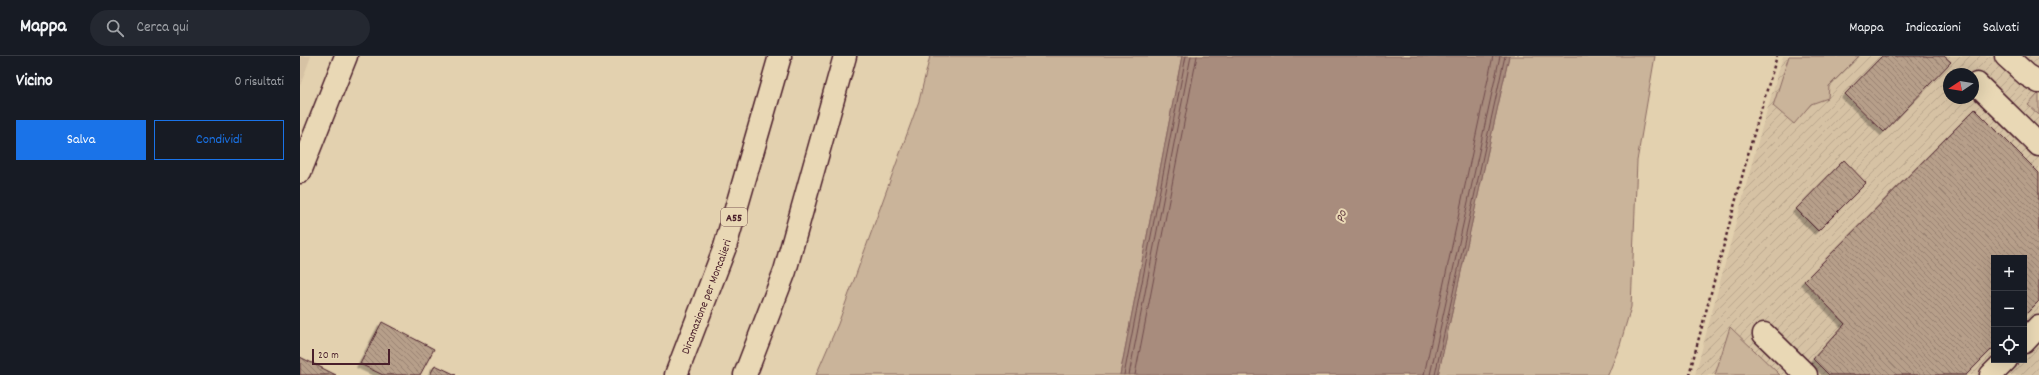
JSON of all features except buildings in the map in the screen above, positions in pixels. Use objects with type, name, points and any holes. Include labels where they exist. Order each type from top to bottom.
[{"type":"main road","points":[[300,172],[346,56]]},
{"type":"main road","name":"Diramazione per Moncalieri","points":[[676,375],[725,246],[780,56]]},
{"type":"main road","points":[[745,375],[785,271],[845,56]]},
{"type":"main road","points":[[2012,58],[2027,75],[2039,82]]},
{"type":"main road","points":[[1979,86],[2039,145]]},
{"type":"main road","points":[[2027,339],[2039,326]]},
{"type":"main road","points":[[1764,334],[1806,375]]},
{"type":"main road","points":[[1991,375],[2003,363]]},
{"type":"path","points":[[1689,375],[1750,147],[1777,56]]},
{"type":"shaded area","points":[[300,56],[311,56],[300,86]]},
{"type":"shaded area","points":[[930,56],[1182,56],[1120,375],[816,375],[838,324],[919,101]]},
{"type":"shaded area","points":[[1509,56],[1655,56],[1637,161],[1631,307],[1620,345],[1608,375],[1438,375]]},
{"type":"shaded area","points":[[1783,56],[2039,56],[2039,375],[1695,375],[1758,141]]},
{"type":"shaded area","points":[[1789,56],[1859,56],[1829,86],[1828,98],[1811,104],[1794,124],[1773,106]]},
{"type":"shaded area","points":[[2038,94],[2039,95],[2039,115],[2028,105]]},
{"type":"shaded area","points":[[1730,327],[1780,375],[1715,375]]},
{"type":"water","name":"Po","points":[[1182,56],[1509,56],[1438,375],[1120,375]]}]
